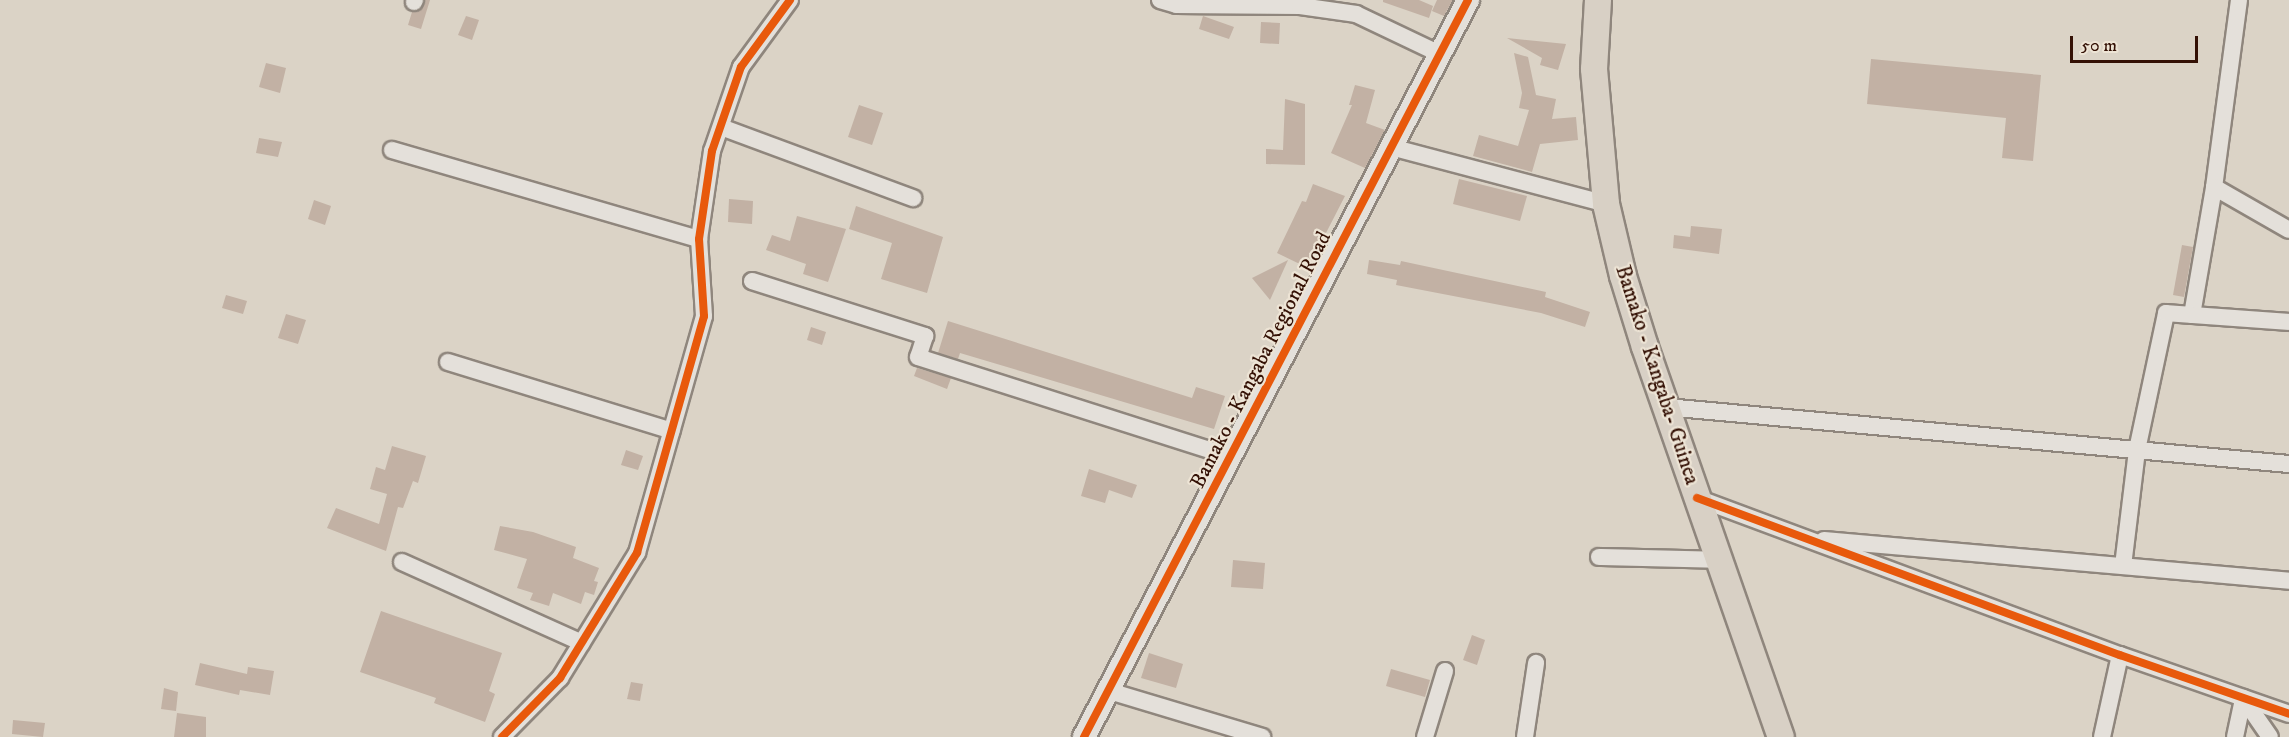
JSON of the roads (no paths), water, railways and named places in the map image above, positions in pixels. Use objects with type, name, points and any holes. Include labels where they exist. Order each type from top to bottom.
[{"type":"main road","name":"Bamako - Kangaba- Guinea","points":[[1598,0],[1594,69],[1606,204],[1623,276],[1718,560],[1781,737]]},
{"type":"street","points":[[502,737],[560,678],[637,553],[704,316],[699,239],[712,151],[741,68],[790,0]]},
{"type":"street","points":[[1160,0],[1176,5],[1300,6],[1356,14],[1440,54]]},
{"type":"street","name":"Bamako - Kangaba Regional Road","points":[[1084,737],[1468,0]]},
{"type":"street","points":[[2192,315],[2214,187],[2239,0]]},
{"type":"street","points":[[721,127],[913,198]]},
{"type":"street","points":[[1391,147],[1606,204]]},
{"type":"street","points":[[392,150],[699,239]]},
{"type":"street","points":[[2214,187],[2289,230]]},
{"type":"street","points":[[752,281],[925,336],[918,357],[1231,457]]},
{"type":"street","points":[[2123,566],[2137,450],[2166,313],[2289,322]]},
{"type":"street","points":[[448,362],[672,431]]},
{"type":"street","points":[[1666,407],[2289,464]]},
{"type":"street","points":[[1697,498],[2120,655],[2289,714]]},
{"type":"street","points":[[1800,538],[2289,581]]},
{"type":"street","points":[[1599,557],[1718,560]]},
{"type":"street","points":[[402,562],[582,643]]},
{"type":"street","points":[[2102,737],[2120,655]]},
{"type":"street","points":[[1526,737],[1536,663]]},
{"type":"street","points":[[1425,737],[1445,671]]},
{"type":"street","points":[[1109,691],[1262,737]]},
{"type":"street","points":[[2235,737],[2243,698]]},
{"type":"street","points":[[2243,698],[2270,737]]}]
